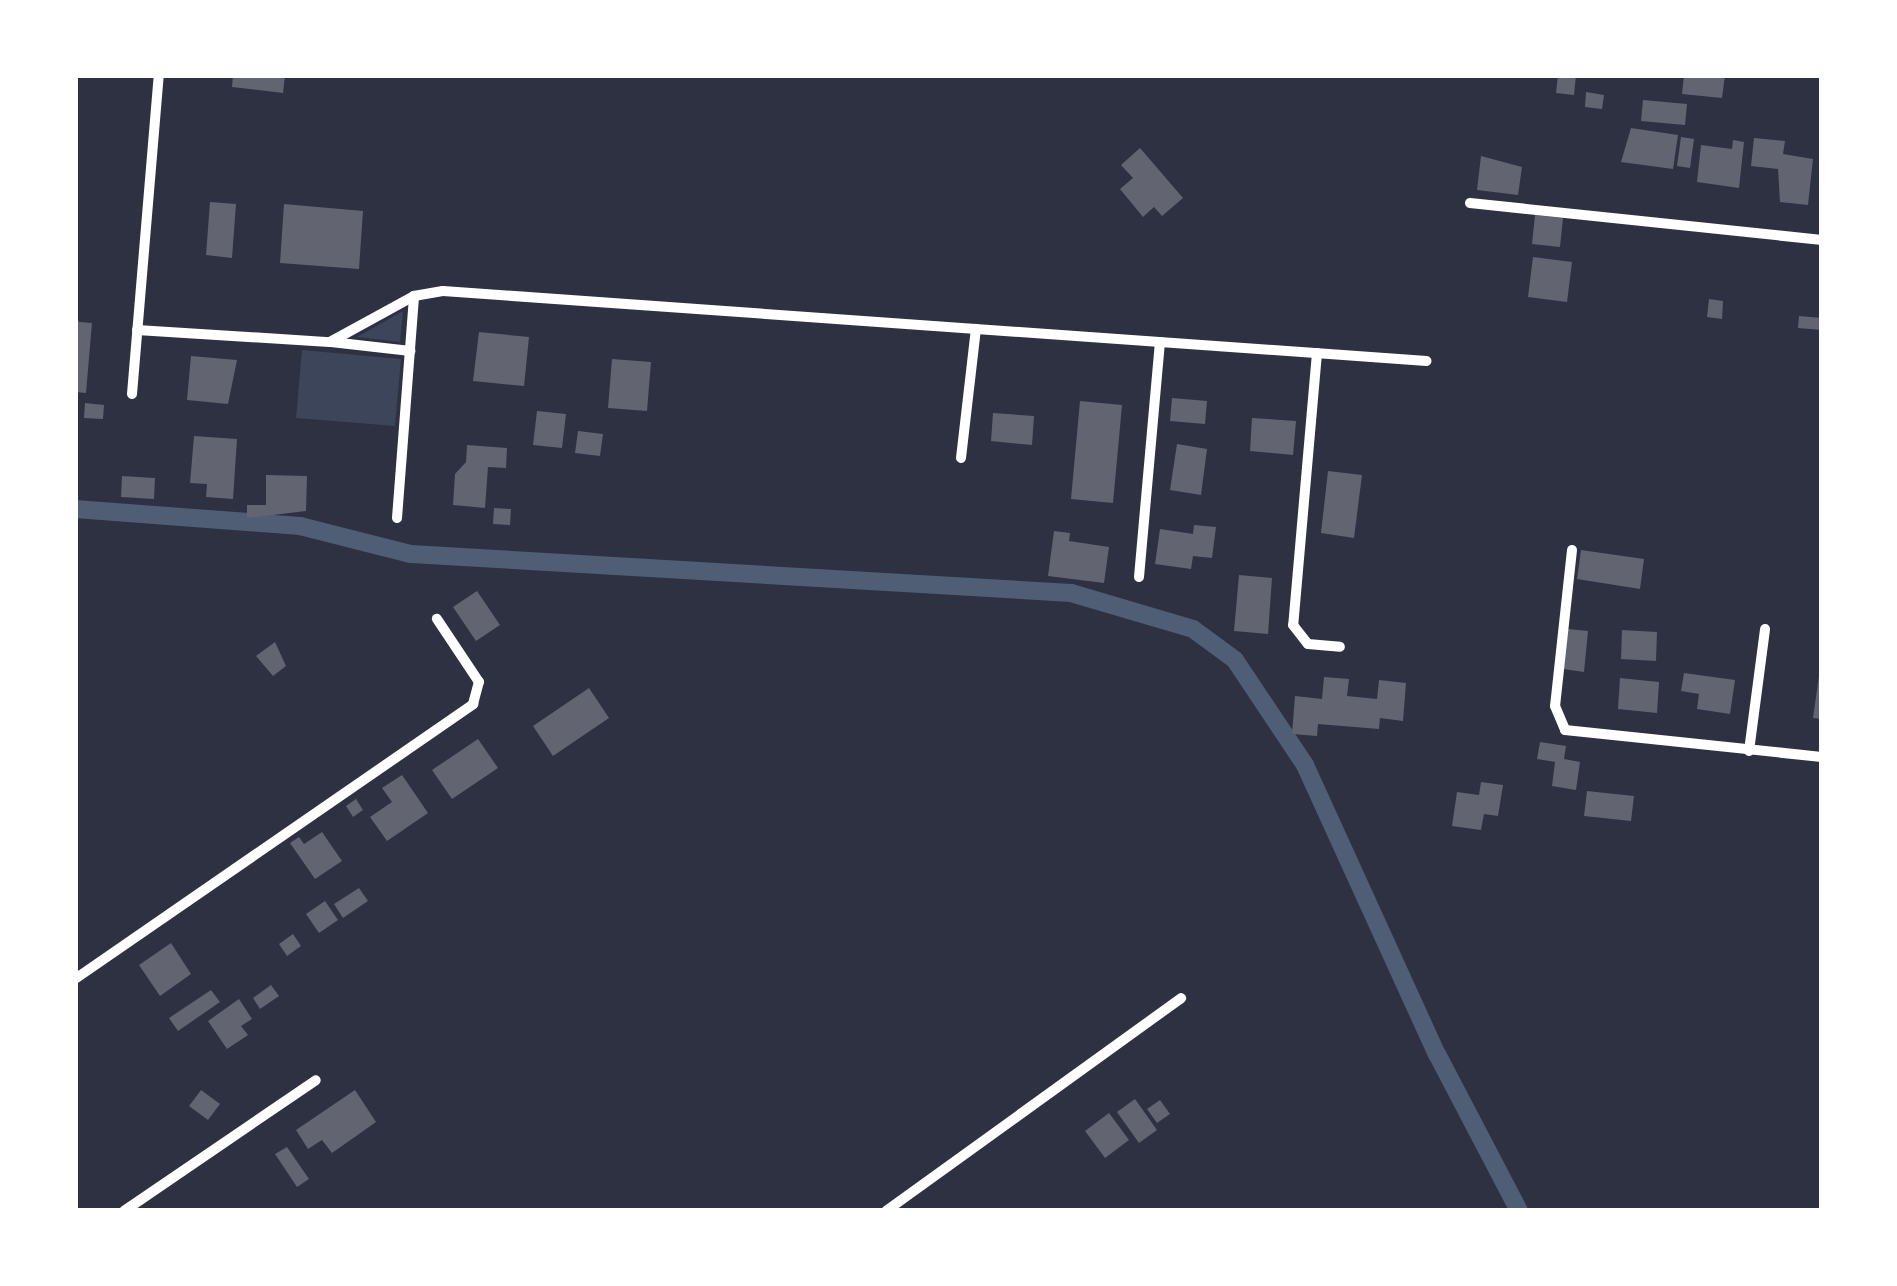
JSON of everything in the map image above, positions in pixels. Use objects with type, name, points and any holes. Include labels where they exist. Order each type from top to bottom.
[{"type":"street","points":[[132,394],[159,75]]},
{"type":"street","points":[[1470,203],[1822,240]]},
{"type":"street","points":[[330,342],[414,296],[444,291],[1427,361]]},
{"type":"street","points":[[397,518],[414,296]]},
{"type":"street","points":[[962,458],[976,329]]},
{"type":"street","points":[[138,330],[410,351]]},
{"type":"street","points":[[1139,577],[1160,342]]},
{"type":"street","points":[[1318,354],[1293,626],[1308,644],[1340,647]]},
{"type":"street","points":[[1572,550],[1554,706],[1558,724],[1579,735],[1822,757]]},
{"type":"street","points":[[75,979],[474,704],[479,682],[437,618]]},
{"type":"street","points":[[1749,750],[1765,629]]},
{"type":"street","points":[[886,1211],[1181,998]]},
{"type":"street","points":[[124,1211],[316,1080]]},
{"type":"shaded area","points":[[403,311],[400,342],[357,337]]},
{"type":"shaded area","points":[[302,350],[401,359],[395,426],[296,418]]},
{"type":"building","points":[[233,75],[285,75],[283,93],[232,87]]},
{"type":"building","points":[[1558,75],[1576,75],[1574,95],[1556,93]]},
{"type":"building","points":[[1684,75],[1725,75],[1722,98],[1682,94]]},
{"type":"building","points":[[1586,92],[1604,95],[1602,109],[1585,107]]},
{"type":"building","points":[[1643,100],[1687,104],[1685,125],[1641,121]]},
{"type":"building","points":[[1631,128],[1678,135],[1673,169],[1621,162]]},
{"type":"building","points":[[1681,137],[1694,139],[1690,168],[1677,166]]},
{"type":"building","points":[[1754,138],[1785,141],[1783,154],[1813,159],[1808,205],[1780,202],[1778,169],[1751,166]]},
{"type":"building","points":[[1733,140],[1744,142],[1739,188],[1697,182],[1701,145],[1732,149]]},
{"type":"building","points":[[1140,148],[1183,198],[1162,216],[1154,207],[1143,217],[1120,189],[1133,178],[1121,165]]},
{"type":"building","points":[[1481,156],[1522,167],[1518,195],[1477,190]]},
{"type":"building","points":[[210,202],[236,204],[232,258],[206,255]]},
{"type":"building","points":[[284,204],[363,211],[359,269],[280,263]]},
{"type":"building","points":[[1535,215],[1563,218],[1560,247],[1532,244]]},
{"type":"building","points":[[1533,257],[1572,262],[1567,302],[1528,297]]},
{"type":"building","points":[[1709,299],[1723,301],[1722,319],[1707,317]]},
{"type":"building","points":[[75,313],[79,322],[92,323],[86,393],[75,392]]},
{"type":"building","points":[[1799,316],[1822,318],[1822,330],[1798,328]]},
{"type":"building","points":[[479,332],[529,337],[524,386],[473,381]]},
{"type":"building","points":[[191,356],[237,360],[228,404],[187,400]]},
{"type":"building","points":[[612,359],[651,362],[647,411],[608,408]]},
{"type":"building","points":[[1172,398],[1207,401],[1205,424],[1170,421]]},
{"type":"building","points":[[1080,401],[1122,405],[1113,503],[1071,499]]},
{"type":"building","points":[[85,403],[104,405],[103,419],[84,418]]},
{"type":"building","points":[[537,411],[566,414],[562,448],[533,445]]},
{"type":"building","points":[[993,413],[1034,416],[1032,445],[991,441]]},
{"type":"building","points":[[1252,418],[1296,421],[1293,455],[1250,451]]},
{"type":"building","points":[[578,431],[603,434],[600,456],[575,453]]},
{"type":"building","points":[[194,436],[237,439],[233,499],[206,497],[207,484],[190,483]]},
{"type":"building","points":[[1177,444],[1207,449],[1201,495],[1170,490]]},
{"type":"building","points":[[467,445],[507,448],[506,468],[488,467],[485,508],[453,505],[455,474],[466,462]]},
{"type":"building","points":[[1328,471],[1362,475],[1354,538],[1321,533]]},
{"type":"building","points":[[266,475],[307,476],[306,511],[247,518],[247,505],[266,505]]},
{"type":"building","points":[[122,476],[155,478],[154,499],[121,497]]},
{"type":"building","points":[[494,508],[511,509],[510,525],[493,524]]},
{"type":"building","points":[[1194,525],[1216,527],[1212,558],[1193,556],[1191,569],[1155,564],[1160,529],[1193,534]]},
{"type":"building","points":[[1054,531],[1070,533],[1069,541],[1109,547],[1104,583],[1048,576]]},
{"type":"building","points":[[1581,550],[1644,559],[1640,589],[1577,579]]},
{"type":"building","points":[[1239,575],[1272,578],[1268,634],[1234,631]]},
{"type":"building","points":[[477,591],[500,625],[476,641],[453,607]]},
{"type":"building","points":[[1568,629],[1588,631],[1584,672],[1563,669]]},
{"type":"building","points":[[1622,630],[1657,632],[1656,661],[1621,659]]},
{"type":"building","points":[[275,642],[286,666],[273,676],[256,656]]},
{"type":"building","points":[[1684,673],[1735,680],[1730,714],[1697,709],[1699,694],[1681,691]]},
{"type":"building","points":[[1822,676],[1822,719],[1813,718]]},
{"type":"building","points":[[1324,677],[1349,679],[1347,696],[1377,699],[1379,680],[1406,683],[1403,721],[1380,718],[1379,729],[1318,724],[1317,736],[1292,734],[1295,696],[1322,699]]},
{"type":"building","points":[[1620,678],[1659,682],[1657,713],[1618,709]]},
{"type":"building","points":[[589,688],[609,718],[553,756],[533,726]]},
{"type":"building","points":[[478,739],[498,768],[452,799],[432,770]]},
{"type":"building","points":[[1540,742],[1566,746],[1564,759],[1580,762],[1576,790],[1552,786],[1555,762],[1537,759]]},
{"type":"building","points":[[402,775],[428,813],[387,841],[370,817],[392,802],[382,788]]},
{"type":"building","points":[[1481,782],[1503,785],[1498,816],[1484,814],[1481,830],[1452,826],[1457,792],[1479,795]]},
{"type":"building","points":[[1587,791],[1634,796],[1631,821],[1584,816]]},
{"type":"building","points":[[356,799],[363,810],[353,817],[346,806]]},
{"type":"building","points":[[322,832],[342,861],[315,879],[290,843],[299,837],[304,844]]},
{"type":"building","points":[[359,888],[368,901],[343,918],[334,904]]},
{"type":"building","points":[[325,901],[338,920],[319,933],[306,914]]},
{"type":"building","points":[[293,934],[301,946],[287,956],[279,944]]},
{"type":"building","points":[[171,943],[191,974],[160,996],[139,965]]},
{"type":"building","points":[[271,985],[279,996],[260,1009],[253,998]]},
{"type":"building","points":[[211,990],[220,1002],[178,1031],[169,1018]]},
{"type":"building","points":[[239,999],[252,1019],[241,1026],[248,1035],[227,1049],[208,1021]]},
{"type":"building","points":[[201,1090],[220,1104],[208,1120],[189,1106]]},
{"type":"building","points":[[355,1090],[376,1122],[332,1153],[322,1140],[308,1149],[296,1130]]},
{"type":"building","points":[[1135,1099],[1157,1130],[1139,1143],[1117,1112]]},
{"type":"building","points":[[1160,1100],[1170,1114],[1157,1123],[1147,1109]]},
{"type":"building","points":[[1109,1113],[1129,1140],[1105,1158],[1085,1131]]},
{"type":"building","points":[[287,1147],[309,1179],[297,1187],[275,1154]]},
{"type":"waterway","points":[[75,509],[300,526],[411,554],[1071,593],[1193,629],[1235,660],[1305,765],[1437,1054],[1519,1211]]}]
